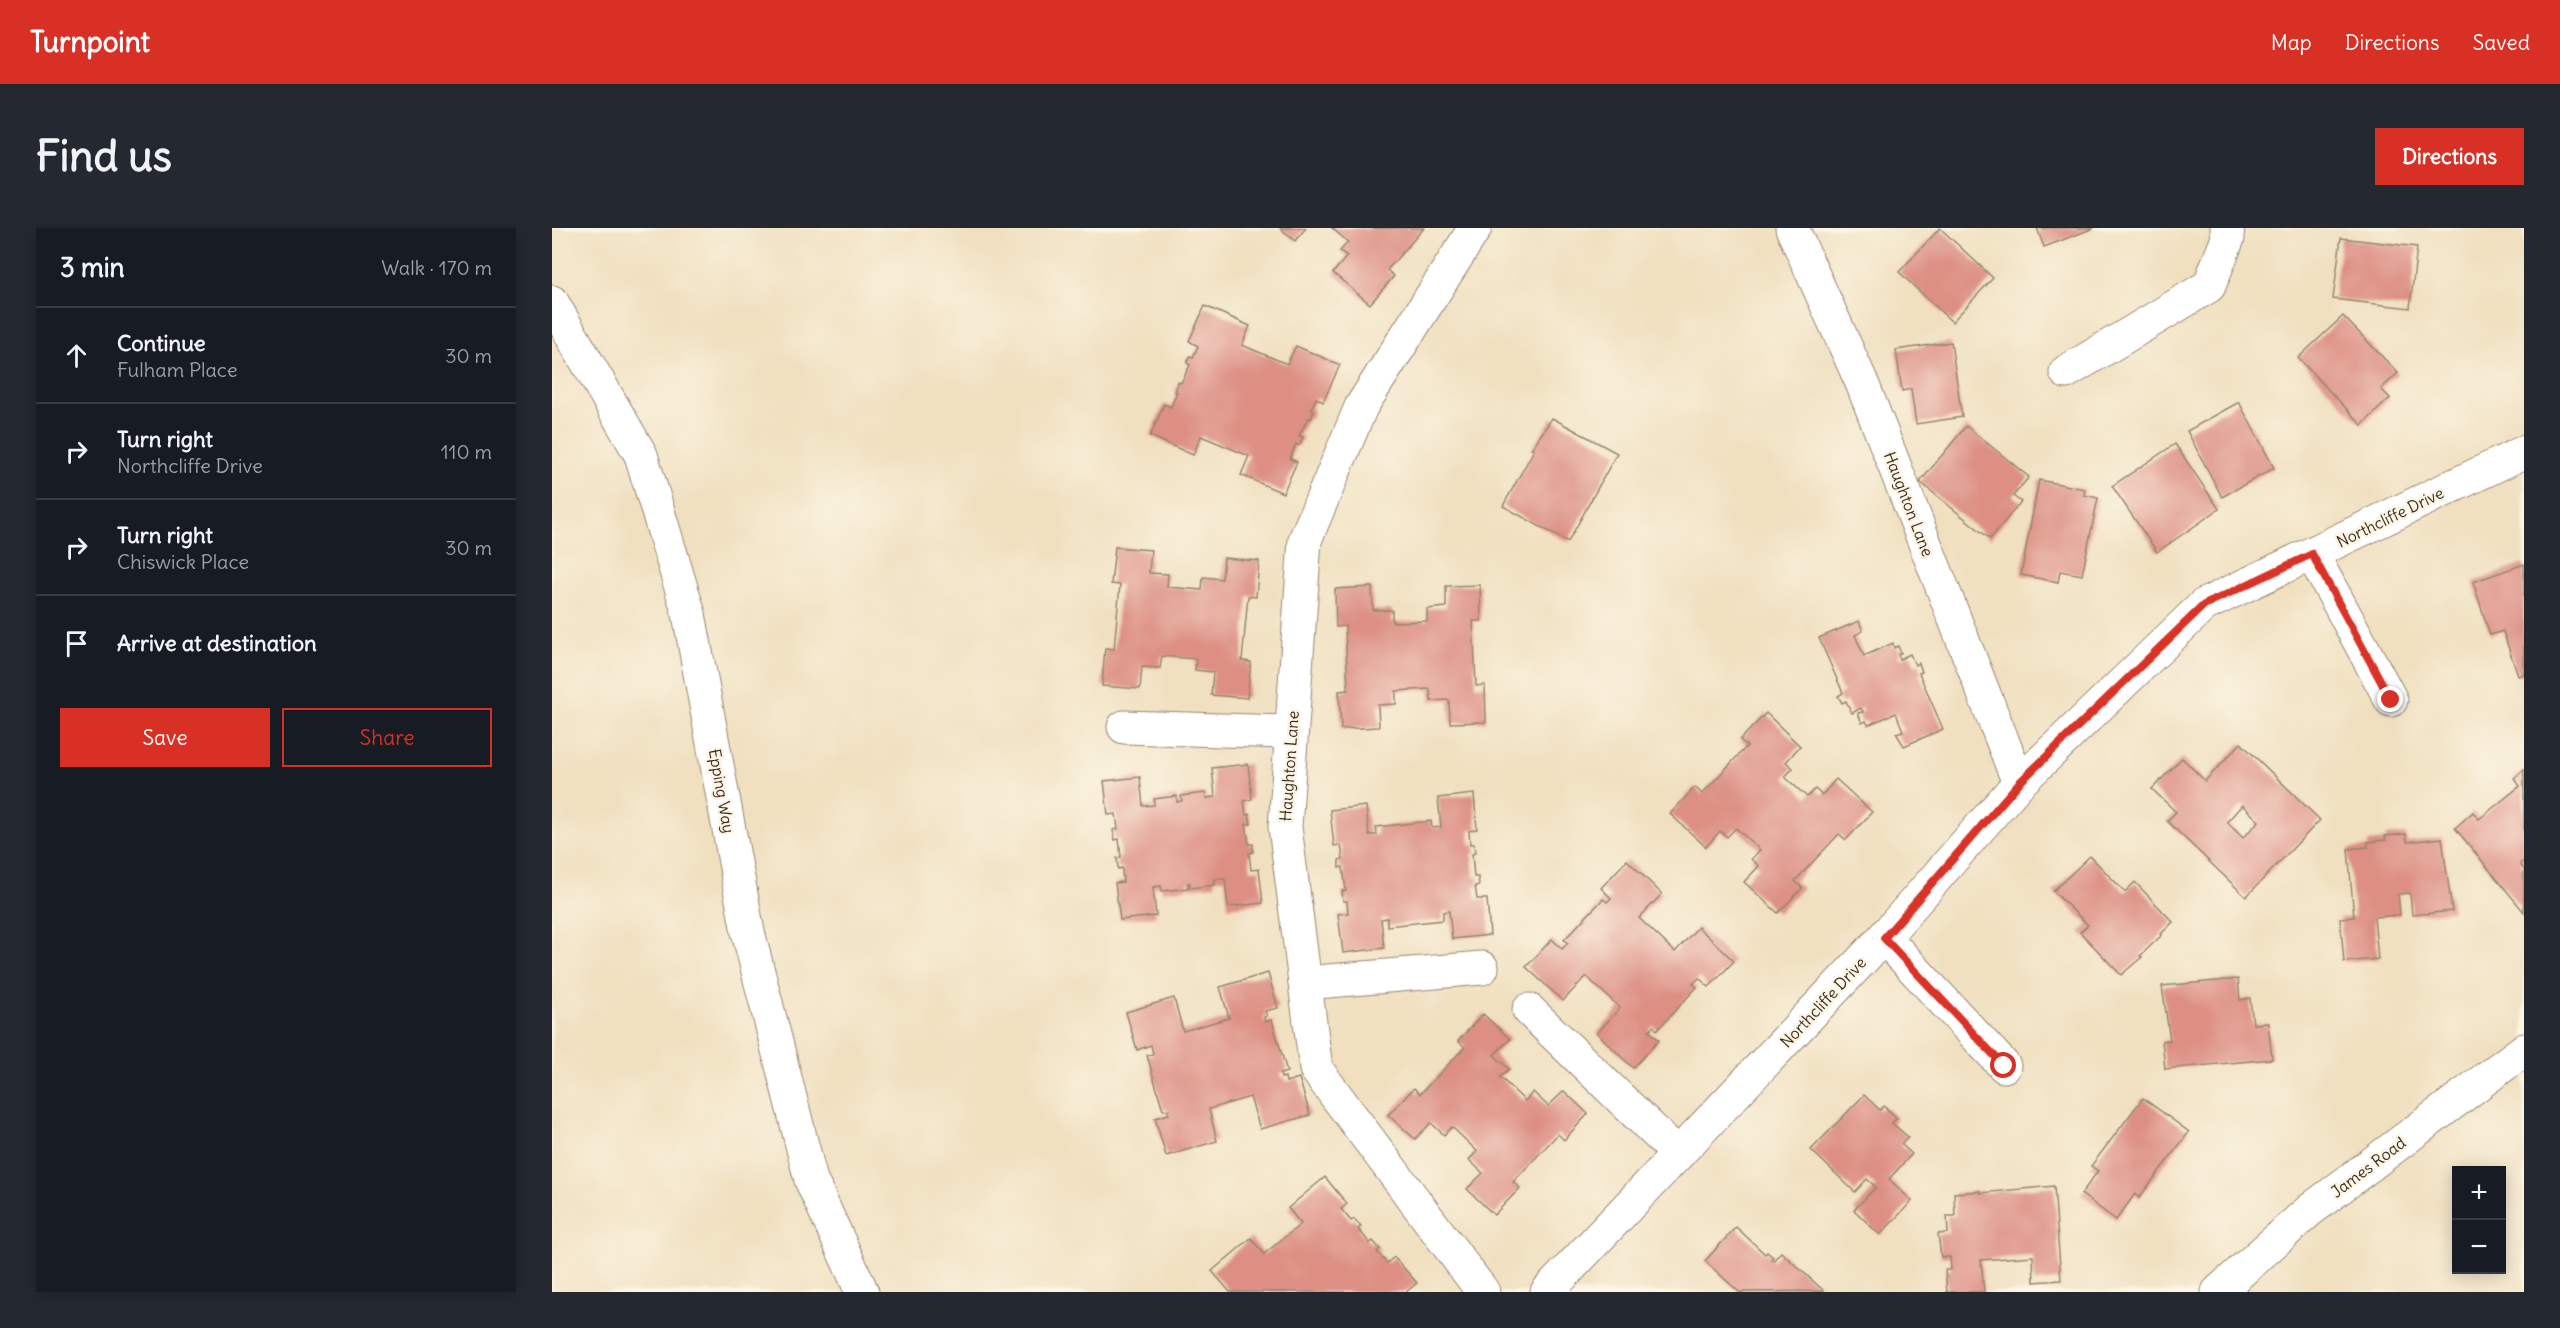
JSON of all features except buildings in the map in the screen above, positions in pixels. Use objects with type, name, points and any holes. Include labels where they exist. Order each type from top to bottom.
[{"type":"street","name":"Haughton Lane","points":[[1475,228],[1361,406],[1305,540],[1285,827],[1316,1070],[1483,1292]]},
{"type":"street","name":"Haughton Lane","points":[[1792,228],[1862,383],[2019,783]]},
{"type":"street","points":[[2066,372],[2209,286],[2228,238],[2226,228]]},
{"type":"street","name":"Epping Way","points":[[552,302],[641,455],[689,614],[748,932],[812,1180],[862,1292]]},
{"type":"street","name":"Northcliffe Drive","points":[[1547,1292],[1884,938],[2019,783],[2204,605],[2524,452]]},
{"type":"street","points":[[2312,554],[2391,700]]},
{"type":"street","points":[[1124,727],[1291,732]]},
{"type":"street","points":[[1884,938],[2004,1066]]},
{"type":"street","points":[[1305,983],[1482,968]]},
{"type":"street","points":[[1529,1010],[1678,1154]]},
{"type":"street","name":"James Road","points":[[2218,1292],[2310,1210],[2524,1050]]},
{"type":"route","points":[[2004,1066],[1884,938],[2019,783],[2204,605],[2312,554],[2391,700]]}]
